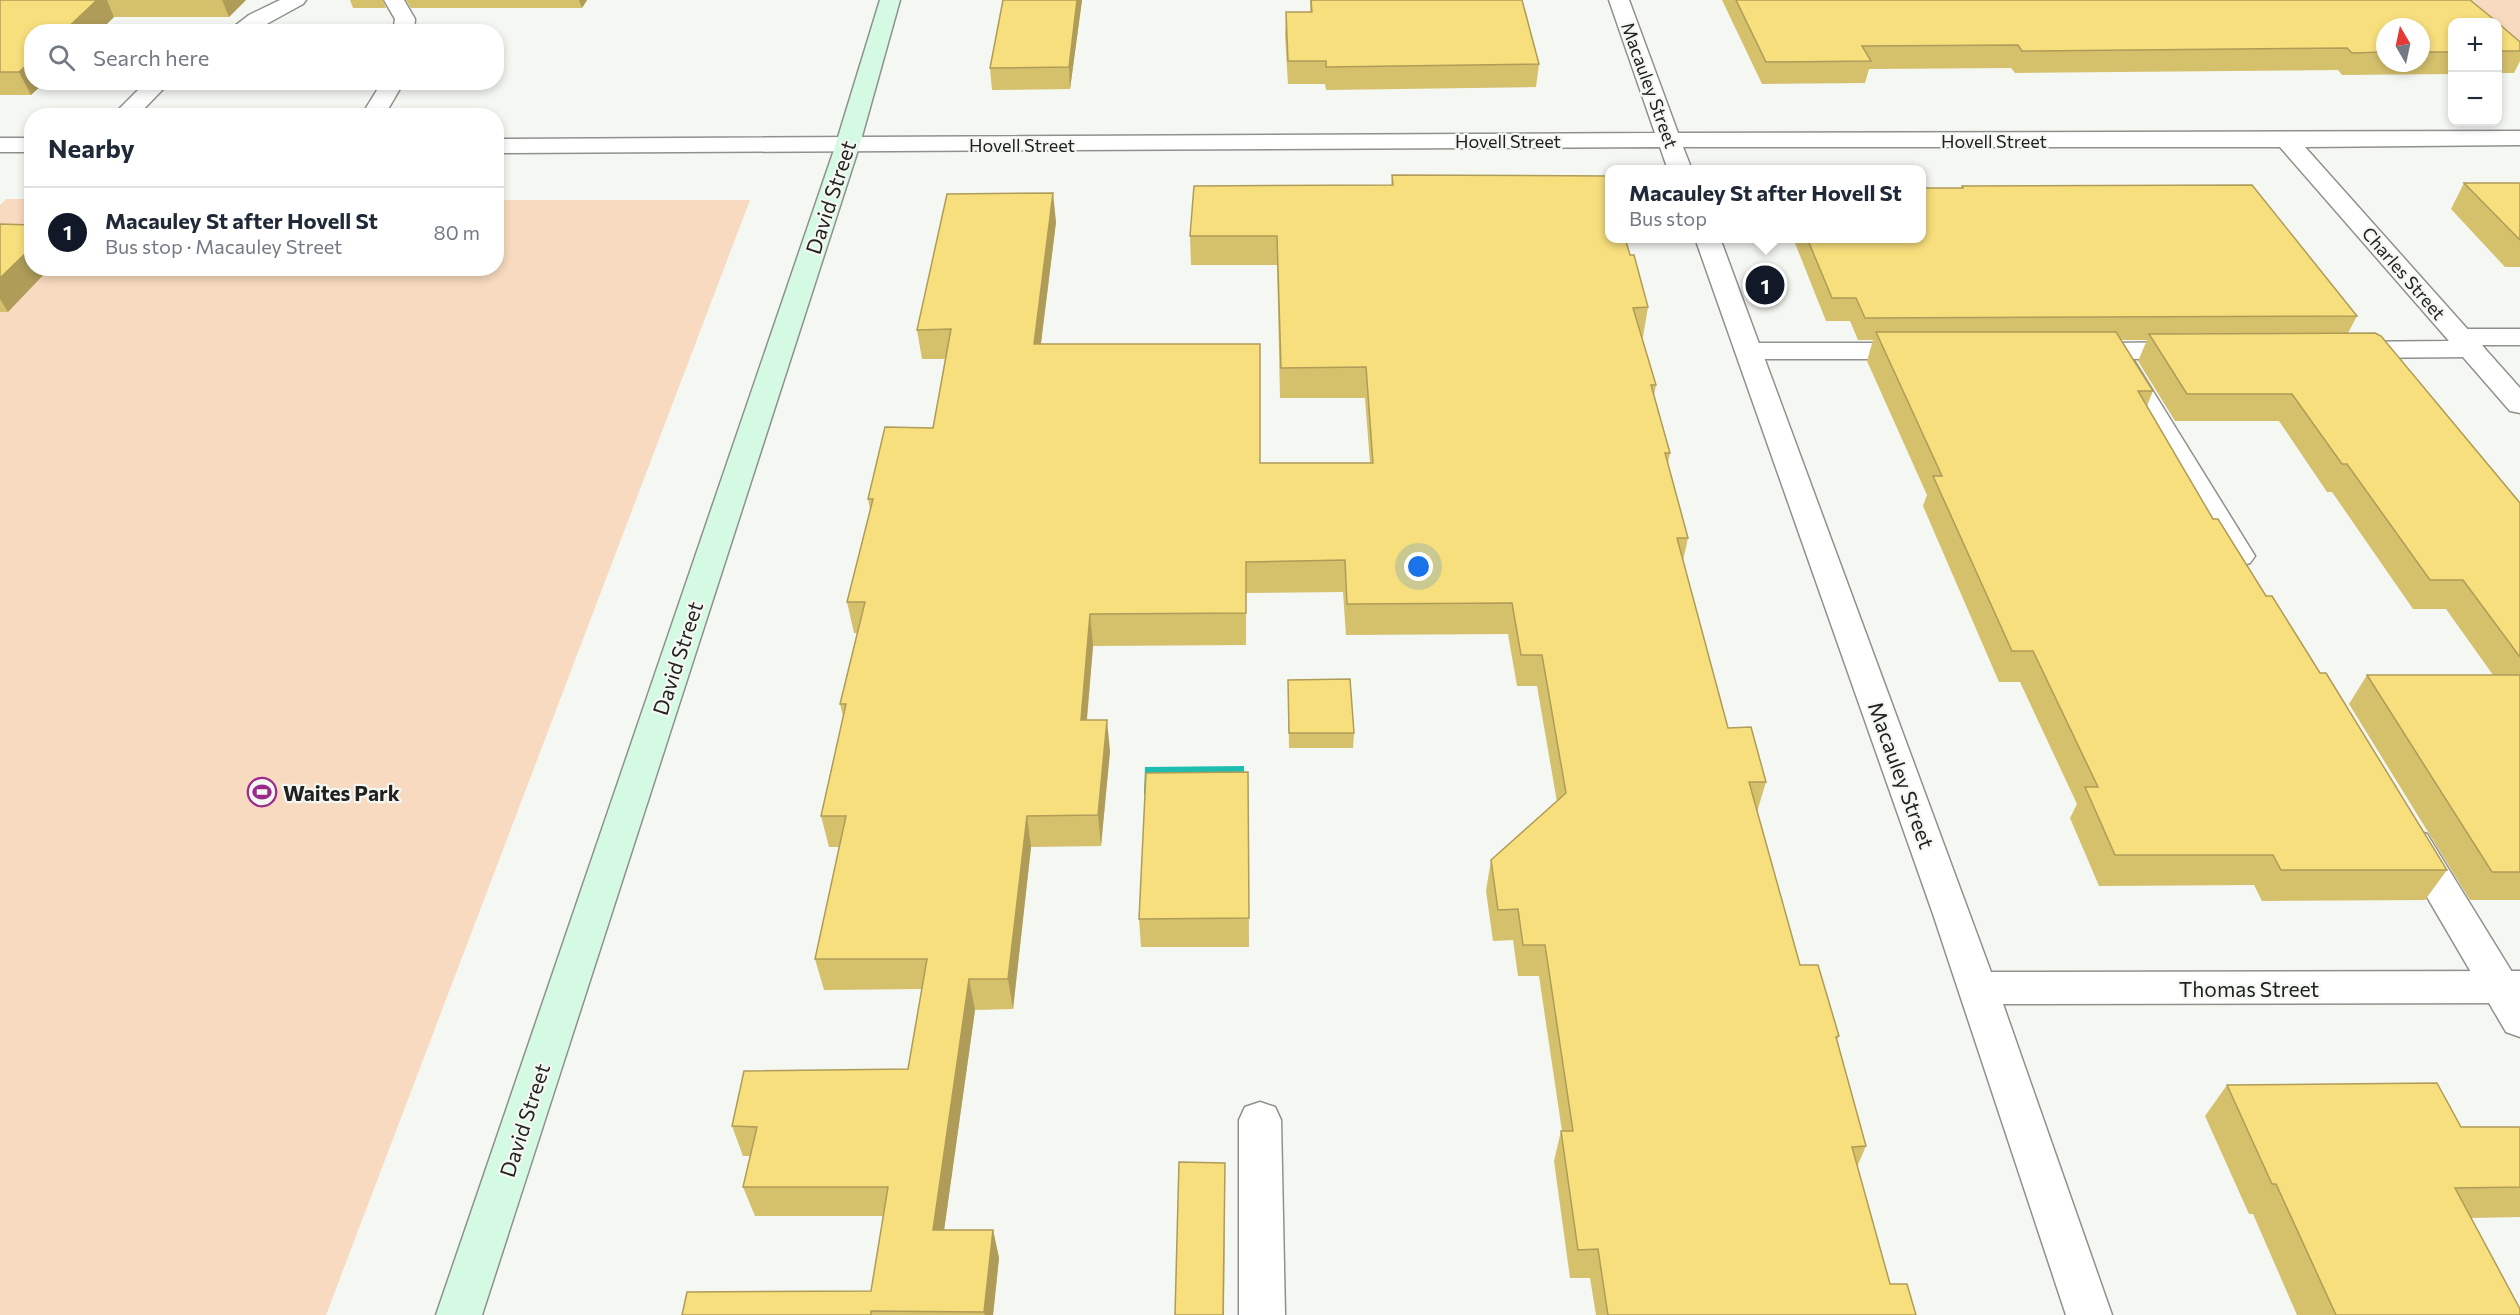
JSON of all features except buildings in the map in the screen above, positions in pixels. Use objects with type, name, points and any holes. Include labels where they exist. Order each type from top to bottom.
[{"type":"street","points":[[249,24],[296,0]]},
{"type":"street","points":[[394,0],[405,20],[404,24]]},
{"type":"street","name":"David Street","points":[[459,1315],[847,147],[890,0]]},
{"type":"street","name":"Macauley Street","points":[[1619,0],[1678,165]]},
{"type":"street","points":[[131,108],[151,90]]},
{"type":"street","points":[[377,108],[388,90]]},
{"type":"street","name":"Hovell Street","points":[[504,146],[847,147],[1669,140],[2288,142],[2520,138]]},
{"type":"street","name":"Charles Street","points":[[2288,142],[2520,405]]},
{"type":"street","points":[[0,146],[24,146]]},
{"type":"street","name":"Macauley Street","points":[[1709,243],[1978,988],[2089,1315]]},
{"type":"street","points":[[2316,350],[2465,343],[2520,337]]},
{"type":"street","points":[[2221,350],[2103,351],[2255,583]]},
{"type":"street","points":[[1749,351],[1938,351]]},
{"type":"street","points":[[2396,816],[2510,987],[2520,1020]]},
{"type":"street","name":"Thomas Street","points":[[1978,988],[2510,987]]},
{"type":"street","points":[[1260,1120],[1262,1315]]},
{"type":"shaded area","points":[[2451,0],[2520,0],[2520,61],[2502,45],[2502,18],[2472,18]]},
{"type":"shaded area","name":"Waites Park","points":[[6,199],[24,199],[24,276],[504,276],[504,200],[750,200],[326,1315],[0,1315],[0,205]]},
{"type":"water","points":[[1244,766],[1244,793],[1144,794],[1145,767]]},
{"type":"place","name":"Macauley St after Hovell St","points":[[1765,285]]},
{"type":"place","name":"Waites Park","points":[[262,792]]}]
